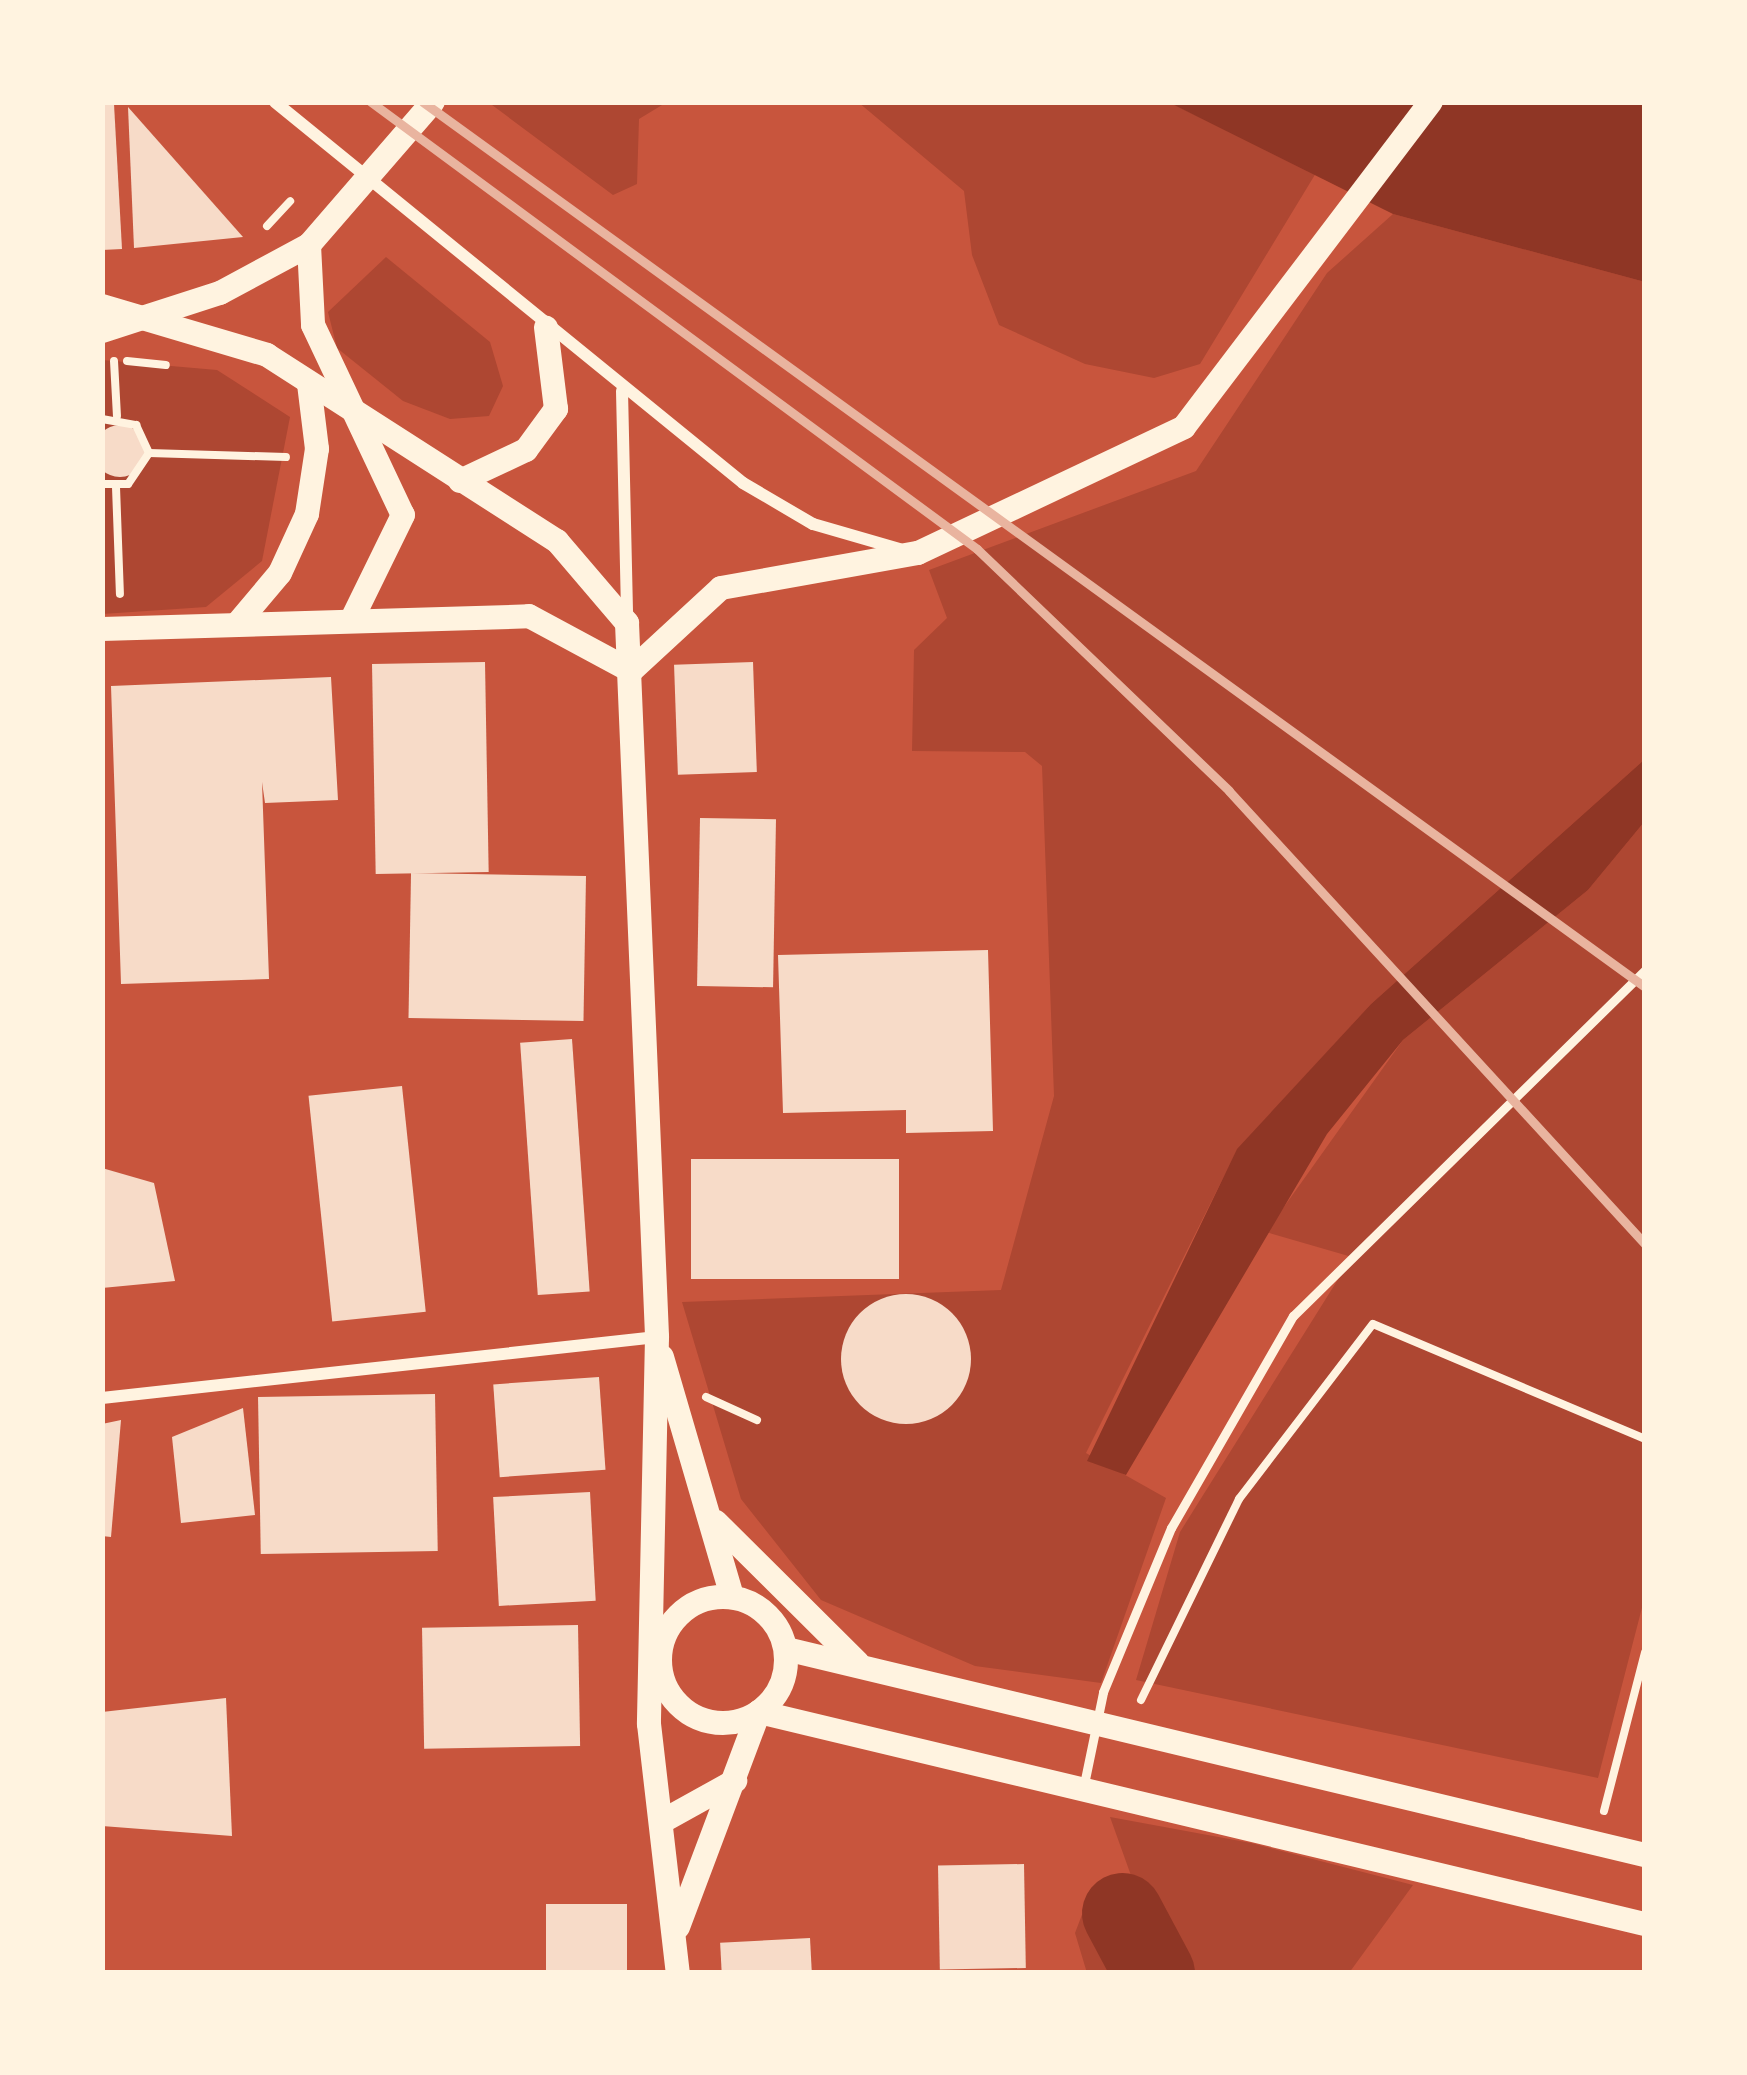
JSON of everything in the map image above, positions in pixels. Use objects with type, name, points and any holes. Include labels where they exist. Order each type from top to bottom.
[{"type":"main road","points":[[102,331],[220,293],[316,236],[433,102]]},
{"type":"main road","points":[[631,671],[721,588],[918,553],[1184,427],[1313,265],[1431,102]]},
{"type":"main road","points":[[316,236],[313,325],[364,419],[403,514],[352,619]]},
{"type":"main road","points":[[102,306],[221,334],[309,384],[557,541],[627,623],[657,1337],[649,1724],[677,1929],[678,1973]]},
{"type":"main road","points":[[460,481],[526,450],[556,409],[546,328]]},
{"type":"main road","points":[[238,623],[280,573],[307,514],[317,449],[309,384]]},
{"type":"main road","points":[[111,621],[529,616],[631,671]]},
{"type":"main road","points":[[657,1337],[732,1597]]},
{"type":"main road","points":[[704,1506],[776,1593],[862,1666]]},
{"type":"main road","points":[[655,1555],[670,1622],[659,1658],[669,1694],[701,1720],[759,1712],[1645,1924]]},
{"type":"main road","points":[[670,1622],[732,1597],[768,1614],[786,1649],[776,1695],[759,1712],[677,1929]]},
{"type":"main road","points":[[786,1649],[1645,1855]]},
{"type":"main road","points":[[649,1724],[669,1694]]},
{"type":"main road","points":[[661,1822],[735,1781]]},
{"type":"street","points":[[275,102],[622,391],[813,524],[918,553]]},
{"type":"street","points":[[622,391],[627,623]]},
{"type":"street","points":[[102,1398],[657,1337]]},
{"type":"lane","points":[[1083,1789],[1095,1723],[1171,1528],[1292,1316],[1645,970]]},
{"type":"path","points":[[117,416],[114,359],[176,366]]},
{"type":"path","points":[[102,419],[117,416],[144,433],[149,453],[139,476],[116,487],[102,484]]},
{"type":"path","points":[[284,478],[290,437]]},
{"type":"path","points":[[149,453],[290,457]]},
{"type":"path","points":[[111,621],[116,487]]},
{"type":"path","points":[[1141,1702],[1239,1499],[1373,1324],[1645,1439]]},
{"type":"path","points":[[694,1392],[758,1420]]},
{"type":"path","points":[[1604,1811],[1645,1652]]},
{"type":"shaded area","points":[[488,102],[667,102],[639,119],[637,184],[613,195]]},
{"type":"shaded area","points":[[858,102],[1168,102],[1316,173],[1200,364],[1154,378],[1085,364],[999,325],[972,255],[964,191]]},
{"type":"shaded area","points":[[1168,102],[1645,102],[1645,282],[1393,214]]},
{"type":"shaded area","points":[[1393,214],[1645,282],[1645,759],[1371,1004],[1237,1150],[1086,1453],[1166,1498],[1101,1683],[975,1666],[821,1600],[741,1499],[682,1302],[1001,1290],[1054,1096],[1042,766],[1025,752],[912,751],[914,650],[947,618],[929,570],[1196,471],[1327,273]]},
{"type":"shaded area","points":[[386,257],[490,342],[503,386],[489,416],[450,419],[403,401],[337,348],[328,312]]},
{"type":"shaded area","points":[[102,360],[217,370],[290,417],[262,561],[206,607],[102,614]]},
{"type":"shaded area","points":[[1645,759],[1645,821],[1588,890],[1403,1040],[1327,1134],[1126,1475],[1087,1461],[1237,1149],[1371,1004]]},
{"type":"shaded area","points":[[1645,821],[1645,1596],[1598,1778],[1136,1680],[1180,1532],[1352,1257],[1266,1232],[1403,1040],[1588,890]]},
{"type":"shaded area","points":[[1110,1817],[1251,1843],[1413,1885],[1349,1973],[1087,1973],[1075,1933],[1083,1912],[1122,1913],[1133,1881]]},
{"type":"building","points":[[102,104],[114,104],[122,249],[102,250]]},
{"type":"building","points":[[128,107],[243,237],[134,248]]},
{"type":"building","points":[[120,425],[138,433],[146,451],[138,469],[120,477],[102,469],[94,451],[102,433]]},
{"type":"building","points":[[485,662],[489,872],[376,874],[372,664]]},
{"type":"building","points":[[753,662],[757,772],[678,775],[674,665]]},
{"type":"building","points":[[331,677],[338,800],[265,803],[262,782],[269,979],[121,984],[111,686]]},
{"type":"building","points":[[700,818],[776,819],[773,987],[697,986]]},
{"type":"building","points":[[411,873],[586,876],[583,1021],[408,1018]]},
{"type":"building","points":[[988,950],[993,1131],[906,1133],[906,1110],[783,1113],[778,955]]},
{"type":"building","points":[[572,1039],[590,1291],[538,1295],[520,1043]]},
{"type":"building","points":[[402,1086],[426,1312],[332,1322],[309,1096]]},
{"type":"building","points":[[691,1159],[899,1159],[899,1279],[691,1279]]},
{"type":"building","points":[[102,1168],[154,1183],[175,1281],[102,1288]]},
{"type":"building","points":[[906,1294],[931,1299],[952,1313],[966,1334],[971,1359],[966,1384],[952,1405],[931,1419],[906,1424],[881,1419],[860,1405],[846,1384],[841,1359],[846,1334],[860,1313],[881,1299]]},
{"type":"building","points":[[599,1377],[605,1470],[500,1477],[493,1384]]},
{"type":"building","points":[[435,1394],[438,1551],[261,1554],[258,1397]]},
{"type":"building","points":[[243,1408],[255,1515],[181,1523],[172,1437]]},
{"type":"building","points":[[121,1420],[111,1537],[102,1536],[102,1424]]},
{"type":"building","points":[[590,1492],[596,1601],[499,1606],[493,1497]]},
{"type":"building","points":[[578,1625],[580,1746],[424,1749],[422,1628]]},
{"type":"building","points":[[226,1698],[232,1836],[102,1826],[102,1712]]},
{"type":"building","points":[[1024,1864],[1026,1968],[940,1969],[938,1866]]},
{"type":"building","points":[[546,1904],[627,1904],[627,1973],[546,1973]]},
{"type":"building","points":[[810,1938],[812,1973],[722,1973],[720,1943]]},
{"type":"waterway","points":[[1122,1913],[1154,1973]]},
{"type":"railway","points":[[371,102],[977,549],[1229,791],[1645,1244]]},
{"type":"railway","points":[[423,102],[1645,987]]}]
